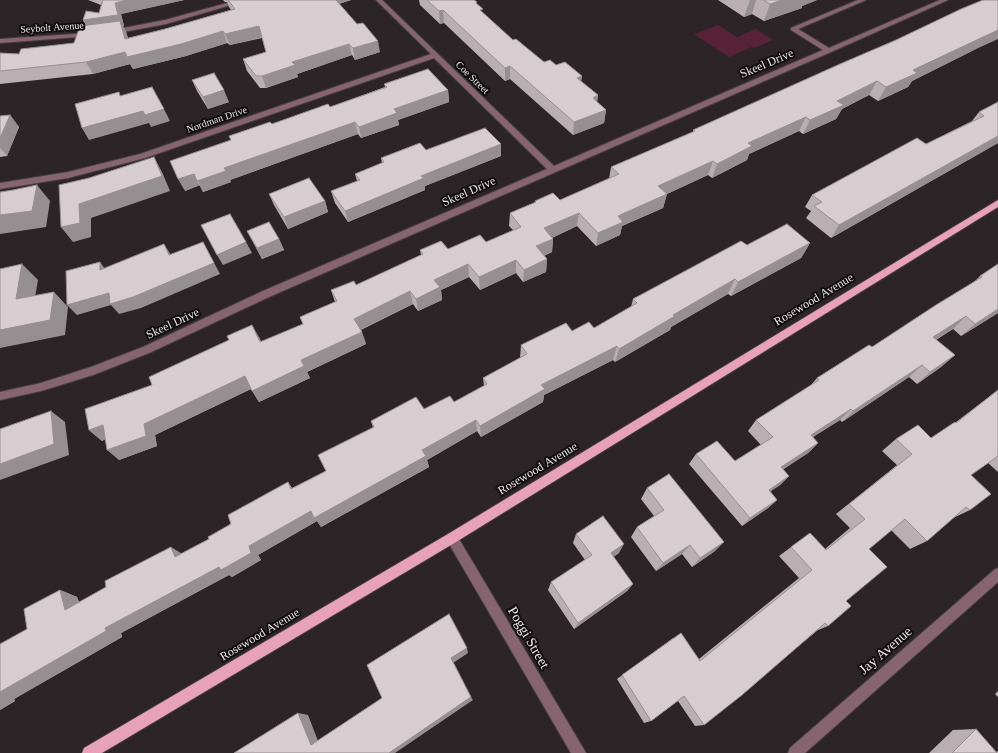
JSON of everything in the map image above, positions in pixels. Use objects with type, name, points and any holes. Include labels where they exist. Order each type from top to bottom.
[{"type":"main road","name":"Rosewood Avenue","points":[[89,753],[452,538],[998,203]]},
{"type":"street","name":"Seybolt Avenue","points":[[0,41],[48,39],[99,34],[166,22],[245,0]]},
{"type":"street","name":"Coe Street","points":[[379,0],[552,169]]},
{"type":"street","points":[[829,50],[793,29],[863,0]]},
{"type":"street","name":"Skeel Drive","points":[[0,396],[42,387],[92,371],[146,350],[266,294],[829,50],[929,4],[945,0]]},
{"type":"street","name":"Nordman Drive","points":[[0,186],[68,175],[142,156],[435,55]]},
{"type":"street","name":"Poggi Street","points":[[452,538],[579,753]]},
{"type":"street","name":"Jay Avenue","points":[[795,753],[998,574]]},
{"type":"shaded area","points":[[718,25],[752,47],[729,57],[694,34]]},
{"type":"shaded area","points":[[756,29],[773,40],[754,48],[737,37]]},
{"type":"building","points":[[103,0],[127,0],[115,3],[118,15],[83,20],[86,11],[99,13]]},
{"type":"building","points":[[228,0],[336,0],[357,24],[363,23],[378,41],[353,48],[349,44],[292,62],[295,65],[262,76],[256,76],[243,59],[266,52],[259,26],[225,34],[223,31],[181,44],[127,57],[125,52],[86,62],[0,71],[0,53],[19,54],[21,49],[74,43],[80,26],[120,21],[125,39],[235,9]]},
{"type":"building","points":[[427,0],[474,0],[483,9],[480,10],[513,40],[516,39],[544,62],[550,60],[556,65],[565,62],[582,76],[577,78],[598,95],[593,98],[606,110],[574,122],[510,66],[505,68],[443,10],[439,11]]},
{"type":"building","points":[[763,0],[782,0],[770,4]]},
{"type":"building","points":[[983,0],[998,0],[998,30],[913,70],[917,73],[886,87],[877,81],[837,101],[844,105],[810,120],[806,117],[748,143],[752,146],[717,164],[713,161],[658,186],[667,194],[618,216],[623,222],[598,233],[579,213],[544,228],[553,239],[536,246],[547,259],[524,270],[516,260],[479,277],[468,264],[434,280],[440,287],[416,299],[410,291],[354,319],[362,332],[301,360],[304,366],[252,391],[245,376],[144,424],[146,436],[107,450],[103,425],[89,430],[85,409],[152,385],[149,377],[229,340],[227,336],[252,325],[260,342],[303,324],[300,317],[337,301],[331,290],[354,281],[356,285],[423,254],[420,250],[441,241],[448,249],[480,235],[486,242],[521,227],[510,213],[553,193],[560,200],[619,174],[611,167],[695,131],[693,130]]},
{"type":"building","points":[[428,69],[448,90],[394,109],[397,113],[359,127],[355,122],[224,168],[226,171],[197,181],[194,174],[178,179],[170,161],[231,140],[229,136],[270,122],[272,124],[328,104],[330,107],[387,87],[384,84]]},
{"type":"building","points":[[214,73],[224,90],[203,97],[192,80]]},
{"type":"building","points":[[152,87],[164,109],[145,115],[143,111],[82,128],[75,104],[119,92],[120,96]]},
{"type":"building","points":[[998,102],[998,136],[839,225],[814,206],[822,202],[812,195],[917,138],[926,144],[984,116],[979,112]]},
{"type":"building","points":[[10,115],[0,138],[0,116]]},
{"type":"building","points":[[485,128],[501,144],[421,176],[424,178],[345,211],[331,191],[360,180],[355,174],[384,162],[381,158],[420,143],[426,150]]},
{"type":"building","points":[[154,157],[162,176],[79,204],[80,223],[61,227],[59,185],[89,178]]},
{"type":"building","points":[[309,178],[325,201],[284,217],[269,194]]},
{"type":"building","points":[[37,185],[32,211],[0,215],[0,192]]},
{"type":"building","points":[[230,214],[246,242],[217,255],[201,225]]},
{"type":"building","points":[[269,222],[279,239],[257,248],[247,231]]},
{"type":"building","points":[[787,224],[810,243],[738,282],[735,279],[673,315],[675,316],[619,349],[617,346],[541,385],[545,389],[480,426],[476,420],[422,450],[426,456],[314,518],[311,511],[249,546],[251,553],[221,570],[219,567],[105,628],[106,631],[0,692],[0,644],[27,629],[24,609],[60,590],[65,610],[106,587],[105,581],[171,547],[175,557],[209,539],[208,537],[231,524],[228,515],[288,482],[291,489],[326,471],[318,455],[374,427],[371,421],[416,397],[424,409],[450,396],[454,402],[487,384],[483,378],[527,354],[521,345],[566,323],[572,331],[589,322],[594,328],[637,303],[633,299],[741,241],[747,245]]},
{"type":"building","points":[[203,242],[214,263],[133,297],[110,304],[109,293],[67,305],[66,271],[100,262],[100,270],[164,244],[169,255]]},
{"type":"building","points":[[22,264],[16,299],[54,292],[50,320],[0,330],[0,269]]},
{"type":"building","points":[[998,264],[998,309],[975,324],[966,316],[933,337],[955,355],[930,372],[922,365],[853,411],[851,409],[811,435],[818,443],[781,467],[789,476],[769,490],[777,500],[750,518],[696,454],[717,441],[735,461],[773,437],[756,420],[819,380],[817,378],[869,345],[872,347],[982,277],[980,276]]},
{"type":"building","points":[[998,390],[998,456],[971,475],[991,494],[970,510],[966,507],[927,541],[905,519],[869,549],[887,567],[846,601],[851,606],[828,626],[825,623],[742,695],[704,725],[684,696],[651,721],[622,675],[681,633],[700,661],[812,570],[791,547],[810,533],[826,550],[865,519],[849,504],[912,454],[896,439],[918,425],[931,438],[955,422],[956,423]]},
{"type":"building","points":[[51,411],[54,444],[0,464],[0,429]]},
{"type":"building","points":[[669,474],[724,542],[700,558],[690,545],[663,563],[637,527],[664,510],[647,488]]},
{"type":"building","points":[[603,516],[624,544],[611,553],[633,584],[578,623],[551,582],[592,555],[576,534]]},
{"type":"building","points":[[449,614],[467,648],[451,658],[471,697],[389,753],[234,753],[298,713],[311,745],[382,698],[367,665]]},
{"type":"building","points":[[976,729],[997,753],[952,753]]}]
